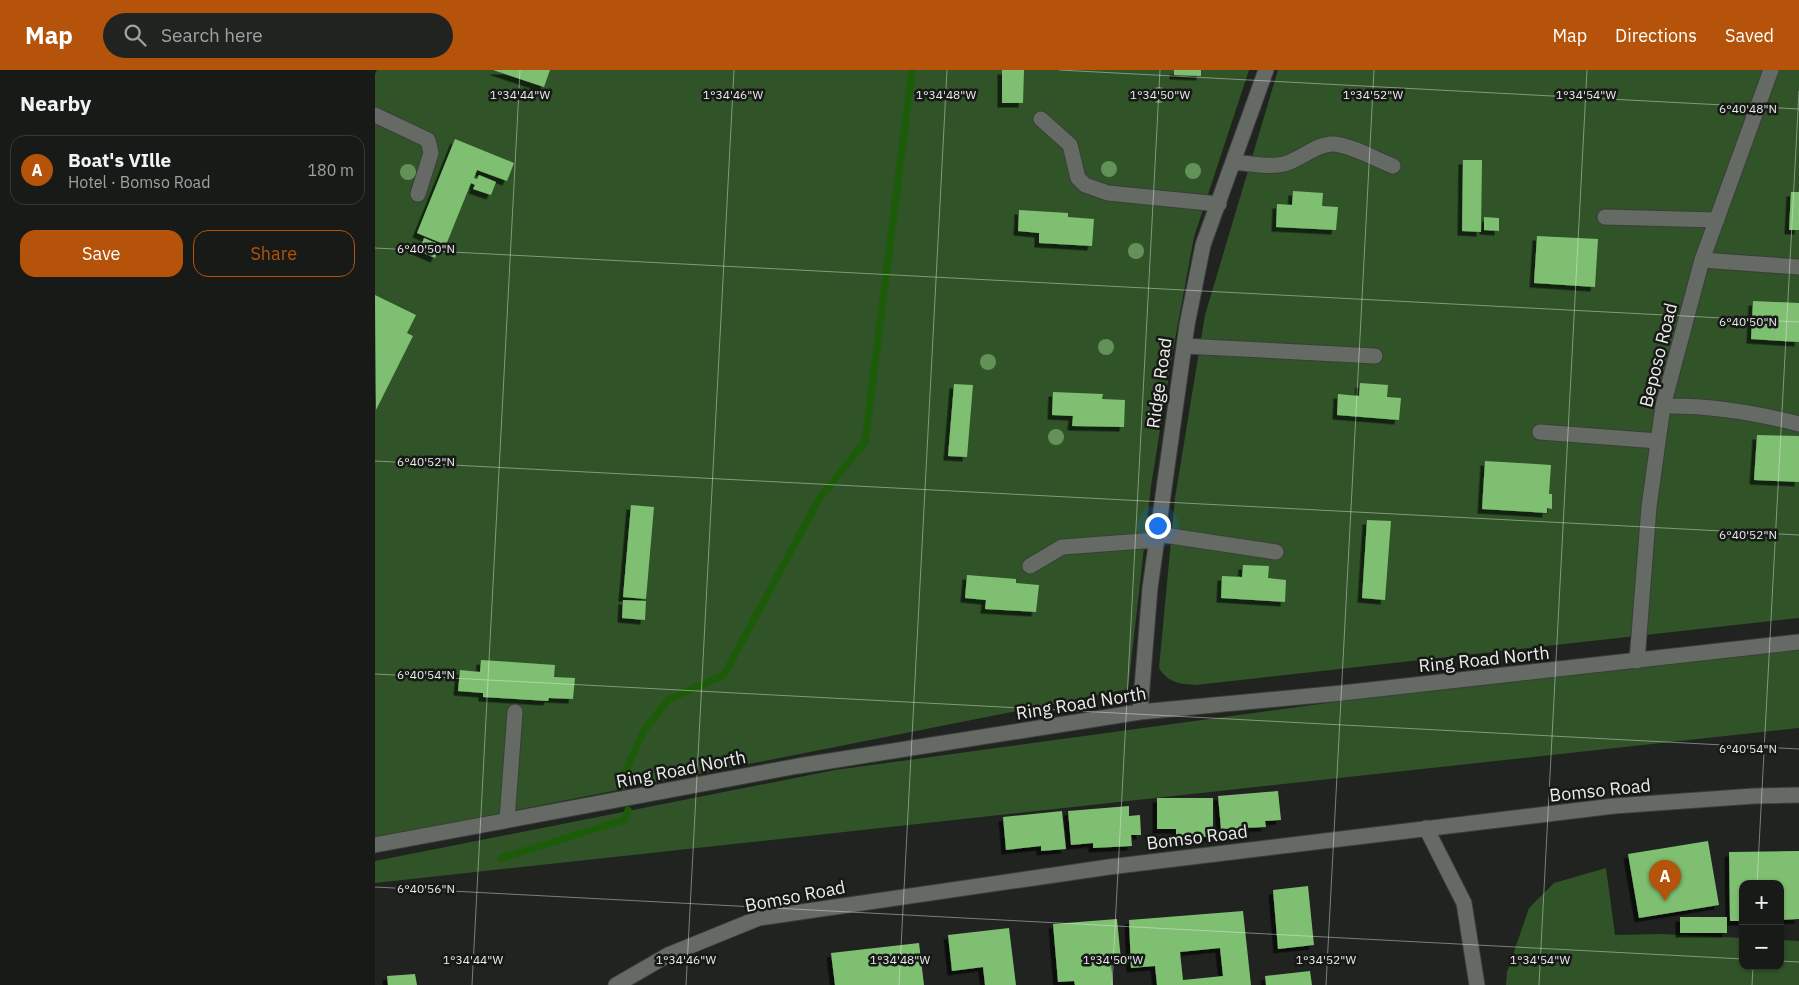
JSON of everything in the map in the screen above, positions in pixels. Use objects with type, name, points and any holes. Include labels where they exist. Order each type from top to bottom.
[{"type":"street","name":"Ridge Road","points":[[1140,712],[1157,537],[1184,346],[1203,245],[1265,70]]},
{"type":"street","name":"Beposo Road","points":[[1637,661],[1649,507],[1663,406],[1702,260],[1771,70]]},
{"type":"street","points":[[375,115],[428,140],[431,153],[417,194]]},
{"type":"street","points":[[1041,119],[1070,145],[1078,178],[1085,185],[1107,193],[1219,204]]},
{"type":"street","points":[[1233,162],[1281,165],[1303,157],[1321,146],[1333,144],[1393,166]]},
{"type":"street","points":[[1605,217],[1717,220]]},
{"type":"street","points":[[1702,260],[1799,267]]},
{"type":"street","points":[[1184,346],[1283,353],[1375,356]]},
{"type":"street","points":[[1663,406],[1698,405],[1754,412],[1799,424]]},
{"type":"street","points":[[1540,432],[1658,441]]},
{"type":"street","points":[[1030,566],[1062,548],[1157,537],[1276,552]]},
{"type":"street","name":"Ring Road North","points":[[375,845],[798,766],[1140,712],[1342,693],[1799,642]]},
{"type":"street","points":[[507,820],[515,712]]},
{"type":"street","name":"Bomso Road","points":[[616,985],[668,955],[759,918],[1109,867],[1426,828],[1614,806],[1753,796],[1799,795]]},
{"type":"street","points":[[1426,828],[1464,903],[1477,985]]},
{"type":"green space","points":[[377,70],[1249,70],[1194,237],[1151,486],[1128,689],[375,838],[375,74]]},
{"type":"green space","points":[[1278,70],[1799,70],[1799,618],[1196,685],[1175,682],[1166,677],[1159,668],[1175,498],[1205,315]]},
{"type":"green space","points":[[1799,649],[1799,728],[375,883],[375,861],[835,770],[1393,694]]},
{"type":"green space","points":[[1606,868],[1615,935],[1661,934],[1739,938],[1739,970],[1784,970],[1784,940],[1799,941],[1799,985],[1506,985],[1507,972],[1529,908],[1554,883]]},
{"type":"building","points":[[493,70],[550,70],[544,87]]},
{"type":"building","points":[[1002,70],[1024,70],[1023,103],[1002,103]]},
{"type":"building","points":[[1174,70],[1201,70],[1201,76],[1174,75]]},
{"type":"building","points":[[455,139],[514,163],[507,181],[477,170],[474,178],[477,179],[479,175],[496,182],[491,195],[473,189],[475,185],[471,183],[446,245],[417,233]]},
{"type":"building","points":[[1463,160],[1482,160],[1481,232],[1462,231]]},
{"type":"building","points":[[1293,191],[1323,193],[1322,206],[1338,207],[1336,230],[1276,227],[1277,204],[1292,205]]},
{"type":"building","points":[[1791,192],[1799,192],[1799,230],[1789,230]]},
{"type":"building","points":[[1019,210],[1068,213],[1068,217],[1094,219],[1092,246],[1039,243],[1039,233],[1018,231]]},
{"type":"building","points":[[1484,217],[1499,218],[1499,231],[1484,230]]},
{"type":"building","points":[[1537,236],[1598,239],[1595,287],[1534,283]]},
{"type":"building","points":[[424,238],[441,245],[435,258],[419,251]]},
{"type":"building","points":[[375,295],[416,315],[407,333],[413,336],[376,410]]},
{"type":"building","points":[[1753,301],[1799,303],[1799,342],[1751,339]]},
{"type":"building","points":[[1360,383],[1388,385],[1387,397],[1401,398],[1399,420],[1337,415],[1338,394],[1359,396]]},
{"type":"building","points":[[954,384],[973,385],[967,457],[948,456]]},
{"type":"building","points":[[1053,392],[1103,394],[1102,399],[1125,400],[1124,427],[1072,426],[1073,416],[1052,415]]},
{"type":"building","points":[[1757,435],[1799,436],[1799,482],[1754,480]]},
{"type":"building","points":[[1485,461],[1551,465],[1549,494],[1552,494],[1552,509],[1547,508],[1547,513],[1482,509]]},
{"type":"building","points":[[631,505],[654,507],[646,599],[623,597]]},
{"type":"building","points":[[1367,520],[1391,521],[1385,600],[1362,598]]},
{"type":"building","points":[[1243,565],[1269,566],[1268,578],[1286,580],[1285,602],[1221,598],[1222,576],[1242,577]]},
{"type":"building","points":[[967,575],[1016,579],[1016,583],[1039,585],[1036,612],[985,609],[986,600],[965,598]]},
{"type":"building","points":[[623,600],[646,601],[645,620],[622,618]]},
{"type":"building","points":[[481,660],[555,665],[554,677],[575,678],[573,699],[549,698],[548,701],[483,697],[483,693],[458,691],[460,670],[480,672]]},
{"type":"building","points":[[1278,791],[1281,820],[1265,821],[1266,827],[1221,829],[1218,796]]},
{"type":"building","points":[[1157,798],[1213,798],[1213,837],[1176,837],[1176,829],[1157,829]]},
{"type":"building","points":[[1129,806],[1129,816],[1140,815],[1141,835],[1131,835],[1132,846],[1093,848],[1093,843],[1071,845],[1068,811]]},
{"type":"building","points":[[1062,811],[1066,849],[1041,851],[1041,846],[1006,850],[1003,817]]},
{"type":"building","points":[[1708,841],[1719,905],[1639,918],[1628,854]]},
{"type":"building","points":[[1799,851],[1799,919],[1784,920],[1784,880],[1739,880],[1739,921],[1730,921],[1729,852]]},
{"type":"building","points":[[1308,886],[1314,945],[1278,949],[1273,890]]},
{"type":"building","points":[[1243,911],[1251,985],[1157,985],[1155,966],[1131,968],[1129,920]],"holes":[[[1220,948],[1223,976],[1183,980],[1180,952]]]},
{"type":"building","points":[[1680,917],[1727,917],[1727,933],[1680,933]]},
{"type":"building","points":[[1117,919],[1121,960],[1111,961],[1113,985],[1075,985],[1074,981],[1058,982],[1053,924]]},
{"type":"building","points":[[1009,928],[1016,985],[985,985],[983,967],[952,971],[948,935]]},
{"type":"building","points":[[919,943],[924,985],[835,985],[831,953]]},
{"type":"building","points":[[1310,971],[1312,985],[1266,985],[1265,976]]},
{"type":"building","points":[[415,974],[417,985],[388,985],[387,976]]},
{"type":"waterway","points":[[622,787],[622,779],[643,732],[669,699],[724,675],[819,499],[865,442],[912,70]]},
{"type":"waterway","points":[[501,858],[624,820],[628,810]]},
{"type":"place","name":"Boat's VIlle","points":[[1665,901]]}]
